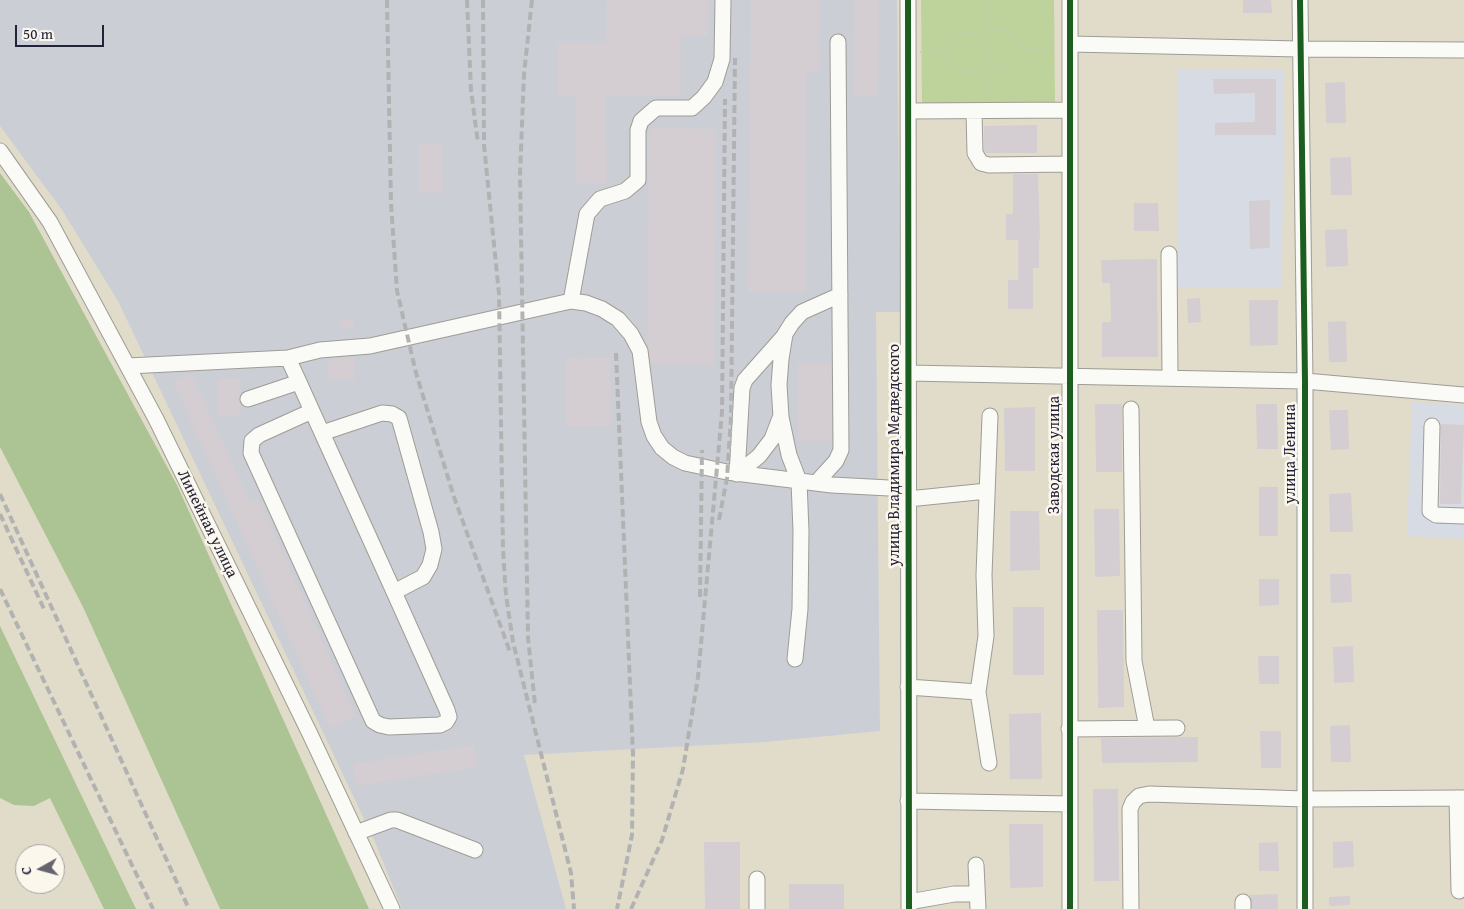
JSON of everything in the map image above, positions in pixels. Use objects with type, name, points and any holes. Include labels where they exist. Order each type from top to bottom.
[{"type":"street","points":[[571,301],[587,214],[600,199],[626,191],[638,180],[638,130],[642,121],[656,108],[692,108],[704,97],[715,82],[722,60],[723,0]]},
{"type":"street","name":"улица Владимира Медведского","points":[[908,0],[908,906]]},
{"type":"street","name":"Заводская улица","points":[[1070,0],[1070,909]]},
{"type":"street","name":"улица Ленина","points":[[1300,0],[1305,381],[1305,909]]},
{"type":"street","points":[[816,483],[836,461],[840,450],[838,42]]},
{"type":"street","points":[[1070,46],[1464,50]]},
{"type":"street","points":[[981,110],[975,153],[981,163],[989,165],[1070,164]]},
{"type":"street","points":[[908,111],[1070,110]]},
{"type":"street","name":"Линейная улица","points":[[0,151],[50,222],[128,366],[257,626],[392,909]]},
{"type":"street","points":[[1169,254],[1170,377]]},
{"type":"street","points":[[737,474],[742,388],[745,380],[802,312],[840,295]]},
{"type":"street","points":[[128,366],[288,358],[320,350],[370,346],[571,301],[586,303],[602,309],[618,319],[631,334],[640,351],[649,422],[654,436],[662,448],[685,463],[737,474],[908,494],[987,491]]},
{"type":"street","points":[[785,334],[779,385],[781,417],[789,455],[799,481],[802,563],[796,659]]},
{"type":"street","points":[[288,358],[394,592],[447,710],[449,717],[446,722],[389,727],[380,726],[373,721],[251,453],[252,441],[259,436],[312,411]]},
{"type":"street","points":[[908,374],[1069,375],[1305,381],[1464,395]]},
{"type":"street","points":[[248,399],[299,382]]},
{"type":"street","points":[[1131,409],[1134,661],[1147,728]]},
{"type":"street","points":[[322,433],[382,413],[392,414],[399,418],[434,549],[430,565],[423,577],[394,592]]},
{"type":"street","points":[[989,764],[978,692],[986,636],[984,575],[990,416]]},
{"type":"street","points":[[737,474],[759,456],[772,439],[781,417]]},
{"type":"street","points":[[1432,426],[1430,511],[1436,515],[1464,516]]},
{"type":"street","points":[[908,687],[978,692]]},
{"type":"street","points":[[1070,729],[1178,728]]},
{"type":"street","points":[[1131,909],[1130,810],[1133,802],[1139,796],[1149,794],[1305,799],[1460,798],[1459,891]]},
{"type":"street","points":[[908,801],[1070,804]]},
{"type":"street","points":[[356,833],[391,820],[397,820],[475,850]]},
{"type":"street","points":[[908,906],[954,894],[978,902],[976,865]]},
{"type":"street","points":[[757,879],[757,909]]},
{"type":"path","points":[[981,110],[987,69],[986,0]]},
{"type":"path","points":[[986,31],[1007,31],[1015,35],[1021,49],[1020,57],[1008,68],[987,69],[962,70],[950,60],[948,51],[950,42],[960,32],[986,31]]},
{"type":"path","points":[[1021,49],[1070,46]]},
{"type":"path","points":[[908,52],[948,51]]},
{"type":"shaded area","points":[[0,0],[897,0],[900,312],[876,312],[880,731],[765,742],[524,755],[566,909],[402,909],[375,842],[118,301],[62,210],[0,126]]},
{"type":"shaded area","points":[[1178,69],[1284,70],[1282,288],[1177,287]]},
{"type":"shaded area","points":[[1412,402],[1464,405],[1464,539],[1407,536]]},
{"type":"green space","points":[[921,0],[1054,0],[1055,103],[922,105]]},
{"type":"green space","points":[[0,173],[29,212],[177,485],[369,909],[220,909],[83,607],[0,447]]},
{"type":"green space","points":[[0,626],[136,909],[104,909],[50,798],[34,806],[14,805],[0,798]]},
{"type":"building","points":[[607,0],[709,0],[708,36],[681,36],[680,96],[605,96],[607,184],[577,184],[575,95],[557,95],[558,43],[606,43]]},
{"type":"building","points":[[751,0],[820,0],[819,73],[807,73],[805,291],[748,291]]},
{"type":"building","points":[[855,0],[879,0],[878,96],[854,96]]},
{"type":"building","points":[[1243,0],[1271,0],[1272,13],[1243,13]]},
{"type":"building","points":[[1213,79],[1276,79],[1276,135],[1215,135],[1215,123],[1255,122],[1255,93],[1214,94]]},
{"type":"building","points":[[1345,82],[1346,123],[1326,123],[1325,83]]},
{"type":"building","points":[[1037,125],[1037,153],[986,153],[984,150],[984,126]]},
{"type":"building","points":[[649,128],[716,129],[714,365],[651,364],[647,344]]},
{"type":"building","points":[[419,143],[442,143],[443,193],[419,193]]},
{"type":"building","points":[[1351,157],[1352,195],[1331,195],[1330,158]]},
{"type":"building","points":[[1013,174],[1038,174],[1039,268],[1033,268],[1033,309],[1008,309],[1008,280],[1018,280],[1018,240],[1006,240],[1006,214],[1013,214]]},
{"type":"building","points":[[1270,200],[1270,248],[1250,249],[1249,201]]},
{"type":"building","points":[[1134,203],[1158,203],[1159,231],[1134,231]]},
{"type":"building","points":[[1347,229],[1348,266],[1326,267],[1325,230]]},
{"type":"building","points":[[1157,259],[1158,357],[1102,357],[1102,322],[1111,322],[1110,283],[1102,283],[1101,260]]},
{"type":"building","points":[[1200,298],[1201,322],[1188,323],[1187,299]]},
{"type":"building","points":[[1249,300],[1278,300],[1278,345],[1250,346]]},
{"type":"building","points":[[340,319],[353,320],[353,329],[339,329]]},
{"type":"building","points":[[1346,321],[1347,362],[1329,362],[1328,322]]},
{"type":"building","points":[[355,357],[354,380],[328,379],[329,359]]},
{"type":"building","points":[[610,358],[612,426],[566,427],[565,359]]},
{"type":"building","points":[[798,364],[831,364],[832,441],[797,441]]},
{"type":"building","points":[[191,373],[250,502],[258,498],[356,716],[330,728],[173,381]]},
{"type":"building","points":[[240,378],[241,416],[218,417],[218,379]]},
{"type":"building","points":[[1095,404],[1122,404],[1122,472],[1096,472]]},
{"type":"building","points":[[1256,404],[1277,404],[1278,449],[1257,449]]},
{"type":"building","points":[[1035,407],[1035,471],[1005,471],[1004,408]]},
{"type":"building","points":[[1329,410],[1348,410],[1349,449],[1331,450]]},
{"type":"building","points":[[1441,424],[1464,425],[1461,504],[1440,504]]},
{"type":"building","points":[[1259,487],[1278,487],[1278,536],[1259,536]]},
{"type":"building","points":[[1351,493],[1353,532],[1330,532],[1329,494]]},
{"type":"building","points":[[1094,509],[1119,509],[1120,576],[1095,577]]},
{"type":"building","points":[[1010,511],[1039,511],[1040,570],[1010,571]]},
{"type":"building","points":[[1330,574],[1351,574],[1352,602],[1331,603]]},
{"type":"building","points":[[1259,579],[1279,579],[1279,605],[1259,606]]},
{"type":"building","points":[[1013,607],[1044,607],[1044,675],[1013,675]]},
{"type":"building","points":[[1097,610],[1123,610],[1124,707],[1098,708]]},
{"type":"building","points":[[1353,646],[1354,682],[1334,683],[1333,647]]},
{"type":"building","points":[[1258,656],[1279,656],[1279,684],[1259,684]]},
{"type":"building","points":[[1041,713],[1042,779],[1010,779],[1009,714]]},
{"type":"building","points":[[1350,725],[1351,762],[1331,762],[1330,726]]},
{"type":"building","points":[[1260,731],[1281,731],[1281,768],[1261,768]]},
{"type":"building","points":[[1198,737],[1198,762],[1102,763],[1101,738]]},
{"type":"building","points":[[474,745],[478,767],[357,786],[353,764]]},
{"type":"building","points":[[1093,789],[1118,789],[1119,881],[1094,881]]},
{"type":"building","points":[[1009,824],[1043,824],[1043,887],[1010,888]]},
{"type":"building","points":[[1353,841],[1354,867],[1333,868],[1333,842]]},
{"type":"building","points":[[704,842],[740,842],[740,909],[705,909]]},
{"type":"building","points":[[1278,842],[1279,871],[1259,871],[1259,843]]},
{"type":"building","points":[[789,884],[844,884],[844,909],[789,909]]},
{"type":"building","points":[[1278,894],[1278,909],[1252,909],[1250,895]]},
{"type":"building","points":[[1350,896],[1350,905],[1329,906],[1329,897]]},
{"type":"railway","points":[[387,0],[391,203],[397,291],[416,373],[454,497],[510,652]]},
{"type":"railway","points":[[467,0],[471,90],[478,143]]},
{"type":"railway","points":[[483,0],[484,145],[499,294],[503,550],[506,595],[513,642],[571,873],[574,909]]},
{"type":"railway","points":[[532,0],[524,74],[520,175],[528,637],[535,705]]},
{"type":"railway","points":[[719,520],[727,478],[731,417],[735,58]]},
{"type":"railway","points":[[631,909],[662,840],[683,769],[698,677],[722,412],[725,99]]},
{"type":"railway","points":[[616,353],[633,755],[632,835],[617,909]]},
{"type":"railway","points":[[700,597],[702,450]]},
{"type":"railway","points":[[0,494],[189,909]]},
{"type":"railway","points":[[0,514],[44,609]]},
{"type":"railway","points":[[0,589],[153,909]]},
{"type":"cycle path","points":[[908,0],[909,909]]},
{"type":"cycle path","points":[[1070,0],[1070,909]]},
{"type":"cycle path","points":[[1300,0],[1305,381],[1305,909]]}]
